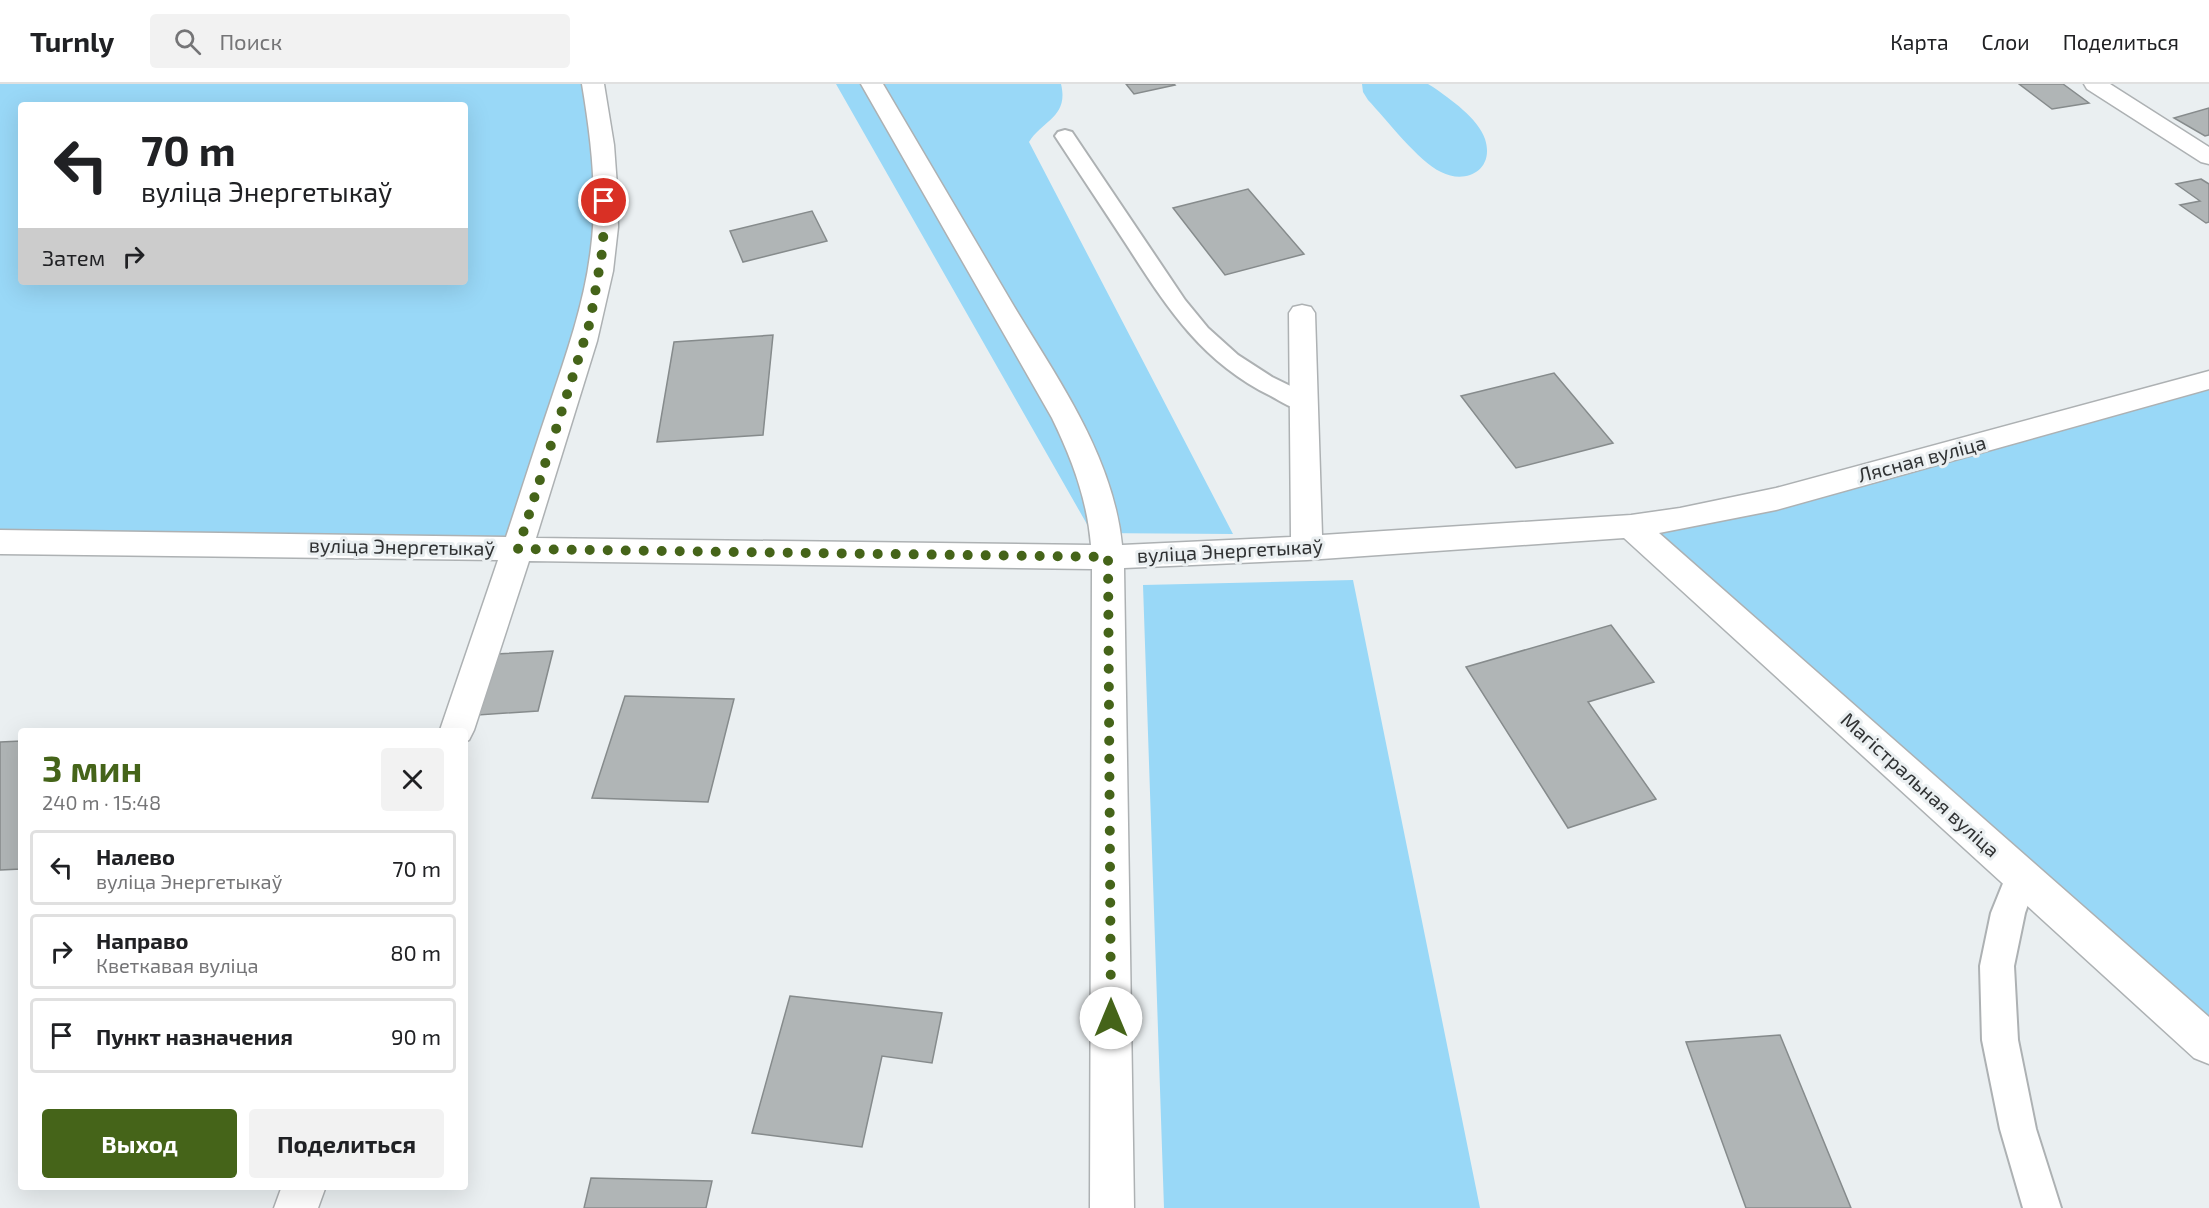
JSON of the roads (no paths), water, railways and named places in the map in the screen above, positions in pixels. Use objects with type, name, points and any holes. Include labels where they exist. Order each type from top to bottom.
[{"type":"street","points":[[458,728],[518,549],[590,322],[603,247],[605,178],[600,122],[593,84]]},
{"type":"street","points":[[872,84],[1077,438],[1095,480],[1106,521],[1112,1208]]},
{"type":"street","points":[[2095,84],[2209,157]]},
{"type":"street","points":[[1302,313],[1307,548]]},
{"type":"street","name":"Лясная вуліца","points":[[1631,525],[1680,519],[1776,499],[2209,380]]},
{"type":"street","name":"вуліца Энергетыкаў","points":[[4,547],[518,549],[1108,557],[1307,548],[1631,525]]},
{"type":"street","name":"Магістральная вуліца","points":[[1631,525],[2209,1044]]},
{"type":"street","points":[[296,1208],[303,1190]]},
{"type":"lane","points":[[1065,136],[1178,305],[1200,333],[1230,360],[1256,378],[1304,403]]},
{"type":"lane","points":[[2022,876],[2008,913],[1997,966],[2000,1040],[2018,1129],[2042,1208]]}]
